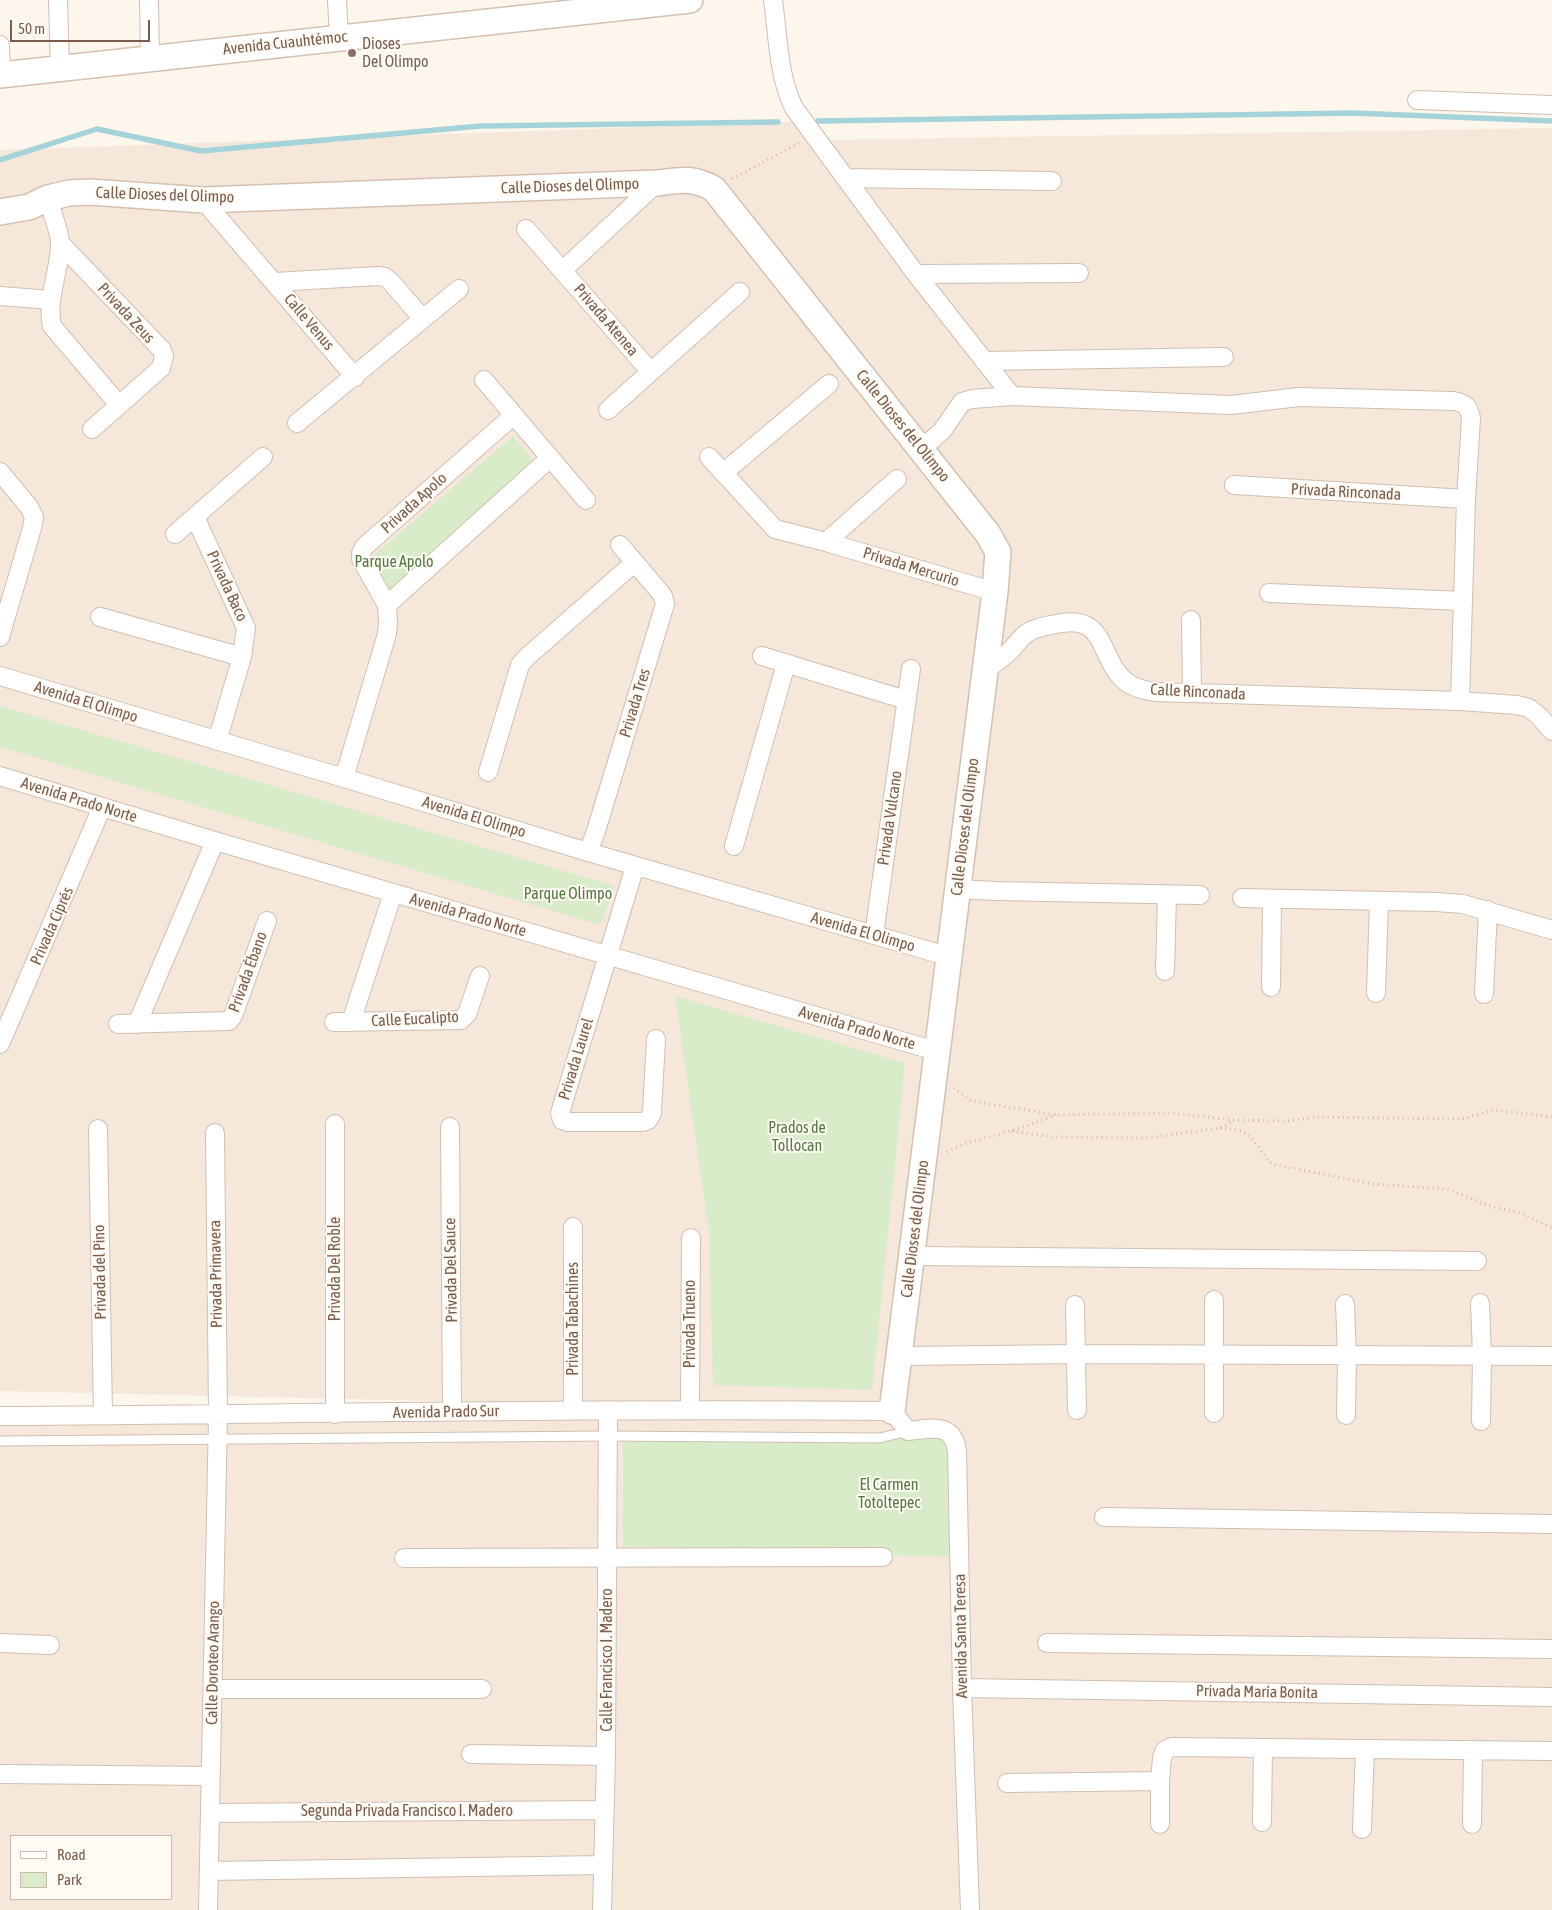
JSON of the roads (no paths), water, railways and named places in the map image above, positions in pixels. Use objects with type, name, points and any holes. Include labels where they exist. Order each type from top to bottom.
[{"type":"main road","name":"Avenida Cuauhtémoc","points":[[0,75],[661,1],[690,0]]},
{"type":"main road","name":"Calle Dioses del Olimpo","points":[[0,212],[29,207],[48,198],[69,193],[90,192],[203,200],[657,183],[693,180],[702,182],[714,189],[994,542],[998,552],[995,592],[892,1410]]},
{"type":"street","points":[[58,0],[60,68]]},
{"type":"street","points":[[149,0],[150,58]]},
{"type":"street","points":[[337,0],[340,38]]},
{"type":"street","points":[[773,0],[783,80],[787,95],[794,108],[916,274],[1012,396]]},
{"type":"street","points":[[0,45],[0,75]]},
{"type":"street","points":[[1417,100],[1552,105]]},
{"type":"street","points":[[845,178],[1052,181]]},
{"type":"street","name":"Privada Atenea","points":[[563,270],[657,183]]},
{"type":"street","name":"Privada Zeus","points":[[48,198],[60,243],[51,300],[50,316],[52,326],[119,405]]},
{"type":"street","name":"Calle Venus","points":[[203,200],[355,377]]},
{"type":"street","name":"Privada Atenea","points":[[526,229],[650,371]]},
{"type":"street","name":"Privada Zeus","points":[[60,243],[162,350],[164,356],[161,368],[92,429]]},
{"type":"street","points":[[916,274],[1079,273]]},
{"type":"street","points":[[275,282],[385,277],[423,319]]},
{"type":"street","points":[[297,423],[355,377],[459,289]]},
{"type":"street","name":"Privada Atenea","points":[[608,410],[740,292]]},
{"type":"street","points":[[0,296],[51,300]]},
{"type":"street","points":[[984,361],[1224,358]]},
{"type":"street","points":[[484,380],[586,500]]},
{"type":"street","points":[[723,472],[829,384]]},
{"type":"street","points":[[921,449],[942,431],[962,402],[972,399],[1012,396],[1231,405],[1299,397],[1454,401],[1463,403],[1469,410],[1471,418],[1462,498],[1464,601],[1460,701]]},
{"type":"street","name":"Privada Apolo","points":[[344,778],[387,634],[388,623],[387,605],[361,559],[361,553],[364,547],[514,415]]},
{"type":"street","points":[[175,534],[263,457]]},
{"type":"street","name":"Privada Mercurio","points":[[709,457],[775,529],[826,542],[995,592]]},
{"type":"street","points":[[387,605],[550,458]]},
{"type":"street","points":[[0,472],[29,507],[34,517],[0,637]]},
{"type":"street","points":[[826,542],[898,479]]},
{"type":"street","name":"Privada Rinconada","points":[[1234,485],[1462,498]]},
{"type":"street","name":"Privada Baco","points":[[195,517],[246,628],[242,658],[217,741]]},
{"type":"street","name":"Privada Tres","points":[[588,852],[665,604],[663,596],[620,545]]},
{"type":"street","points":[[488,772],[520,665],[527,656],[634,562]]},
{"type":"street","points":[[1268,593],[1464,601]]},
{"type":"street","points":[[100,618],[242,658]]},
{"type":"street","points":[[1191,620],[1192,693]]},
{"type":"street","name":"Calle Rinconada","points":[[984,671],[1009,652],[1027,633],[1038,628],[1067,622],[1078,622],[1089,626],[1096,634],[1117,671],[1125,681],[1137,688],[1151,691],[1192,693],[1460,701],[1517,705],[1529,708],[1552,731]]},
{"type":"street","points":[[762,656],[906,700]]},
{"type":"street","points":[[734,846],[786,664]]},
{"type":"street","name":"Privada Vulcano","points":[[874,935],[911,670]]},
{"type":"street","name":"Avenida El Olimpo","points":[[0,676],[635,866],[950,957]]},
{"type":"street","name":"Avenida Prado Norte","points":[[0,776],[608,956],[935,1062]]},
{"type":"street","name":"Privada Ciprés","points":[[0,1044],[102,807]]},
{"type":"street","points":[[137,1024],[215,841]]},
{"type":"street","name":"Privada Laurel","points":[[635,866],[560,1113],[562,1120],[567,1122],[643,1122],[648,1120],[652,1113],[656,1039]]},
{"type":"street","points":[[958,889],[1200,896]]},
{"type":"street","name":"Calle Eucalipto","points":[[393,892],[342,1022],[461,1020],[467,1014],[480,976]]},
{"type":"street","points":[[1165,971],[1167,895]]},
{"type":"street","points":[[1242,898],[1464,904],[1552,930]]},
{"type":"street","points":[[1271,987],[1272,899]]},
{"type":"street","points":[[1376,993],[1379,901]]},
{"type":"street","points":[[1484,994],[1488,910]]},
{"type":"street","name":"Privada Ébano","points":[[118,1024],[229,1021],[233,1016],[267,921]]},
{"type":"street","name":"Privada Del Roble","points":[[335,1124],[335,1414]]},
{"type":"street","name":"Privada Del Sauce","points":[[450,1127],[452,1412]]},
{"type":"street","name":"Privada del Pino","points":[[98,1129],[103,1415]]},
{"type":"street","name":"Privada Primavera","points":[[215,1133],[218,1415]]},
{"type":"street","name":"Privada Tabachines","points":[[573,1227],[573,1410]]},
{"type":"street","name":"Privada Trueno","points":[[690,1409],[691,1238]]},
{"type":"street","points":[[912,1256],[1477,1261]]},
{"type":"street","points":[[1214,1300],[1214,1413]]},
{"type":"street","points":[[1480,1302],[1482,1355],[1481,1421]]},
{"type":"street","points":[[1345,1304],[1347,1355],[1346,1415]]},
{"type":"street","points":[[1075,1305],[1077,1410]]},
{"type":"street","points":[[900,1356],[1077,1354],[1552,1356]]},
{"type":"street","name":"Avenida Prado Sur","points":[[0,1416],[690,1409],[892,1410]]},
{"type":"street","name":"Calle Francisco I. Madero","points":[[602,1910],[606,1756],[608,1410]]},
{"type":"street","points":[[892,1410],[908,1431]]},
{"type":"street","name":"Calle Doroteo Arango","points":[[208,1910],[214,1871],[210,1813],[218,1415]]},
{"type":"street","name":"Avenida Santa Teresa","points":[[908,1431],[943,1429],[952,1434],[956,1441],[970,1910]]},
{"type":"street","points":[[1104,1517],[1552,1524]]},
{"type":"street","points":[[404,1558],[883,1556]]},
{"type":"street","points":[[0,1643],[50,1645]]},
{"type":"street","points":[[1048,1643],[1552,1649]]},
{"type":"street","name":"Privada María Bonita","points":[[962,1688],[1552,1697]]},
{"type":"street","points":[[213,1690],[482,1689]]},
{"type":"street","points":[[1160,1824],[1162,1758],[1165,1750],[1172,1748],[1552,1751]]},
{"type":"street","points":[[1262,1822],[1263,1748]]},
{"type":"street","points":[[1362,1829],[1365,1749]]},
{"type":"street","points":[[1472,1824],[1473,1750]]},
{"type":"street","points":[[471,1754],[606,1756]]},
{"type":"street","points":[[0,1774],[211,1776]]},
{"type":"street","points":[[1007,1783],[1160,1781]]},
{"type":"street","name":"Segunda Privada Francisco I. Madero","points":[[210,1813],[604,1810]]},
{"type":"street","points":[[214,1871],[603,1865]]},
{"type":"lane","points":[[0,1441],[607,1436],[880,1438],[908,1431]]},
{"type":"waterway","points":[[818,121],[1353,113],[1552,121]]},
{"type":"waterway","points":[[0,160],[97,129],[201,151],[481,126],[778,122]]},
{"type":"place","name":"Dioses Del Olimpo","points":[[352,53]]},
{"type":"park label","name":"Parque Apolo","points":[[394,562]]},
{"type":"park label","name":"Parque Olimpo","points":[[568,894]]},
{"type":"park label","name":"Prados de Tollocan","points":[[797,1137]]},
{"type":"park label","name":"El Carmen Totoltepec","points":[[889,1494]]}]
